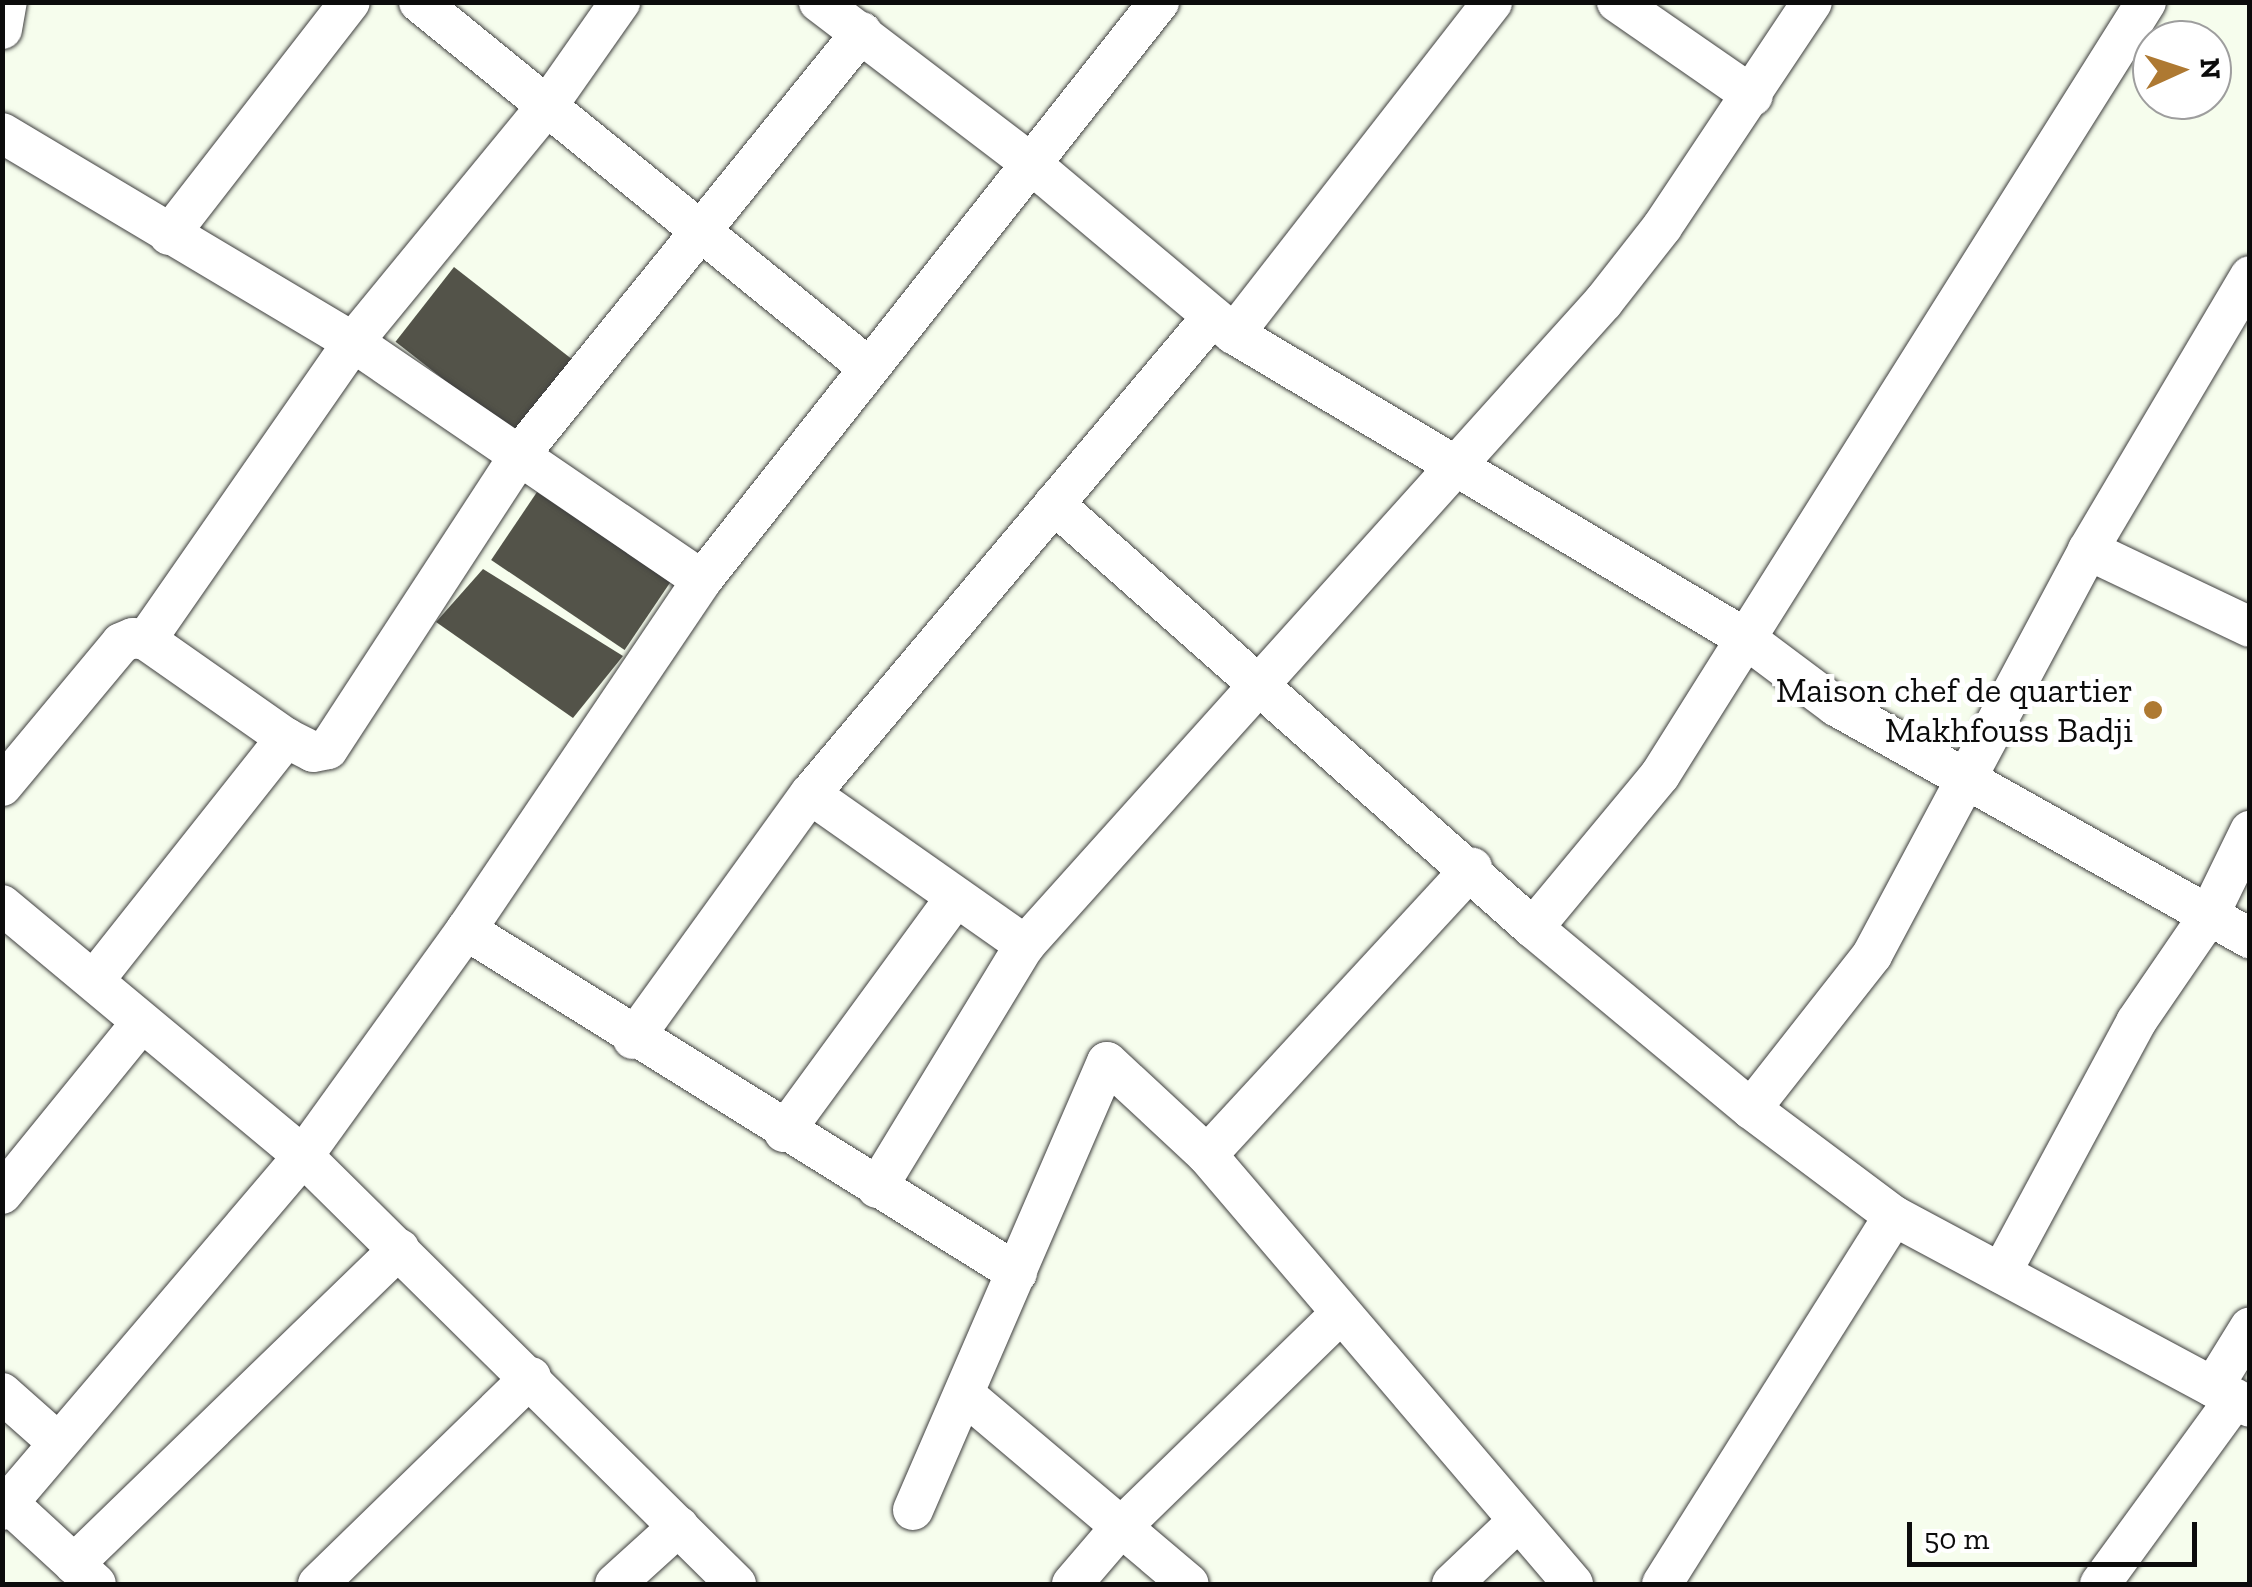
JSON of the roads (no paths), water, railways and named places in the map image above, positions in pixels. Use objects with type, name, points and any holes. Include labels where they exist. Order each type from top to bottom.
[{"type":"street","points":[[2,29],[7,2]]},
{"type":"street","points":[[169,235],[350,2]]},
{"type":"street","points":[[418,2],[706,230],[869,368]]},
{"type":"street","points":[[146,640],[354,342],[548,105],[620,2]]},
{"type":"street","points":[[819,2],[1030,163],[1223,326],[1745,638],[1836,706],[2250,938]]},
{"type":"street","points":[[399,1250],[85,1574],[6,1507],[56,1441],[303,1156],[466,930],[702,580],[1160,2]]},
{"type":"street","points":[[632,1038],[810,794],[1054,504],[1223,326],[1492,2]]},
{"type":"street","points":[[1618,2],[1753,96]]},
{"type":"street","points":[[877,1188],[1025,945],[1455,464],[1528,392],[1604,300],[1753,96],[1786,34],[1812,2]]},
{"type":"street","points":[[1533,928],[1660,775],[2146,2]]},
{"type":"street","points":[[2,786],[122,643],[146,640],[286,738],[313,752],[328,748],[520,454],[706,230],[862,32]]},
{"type":"street","points":[[2,133],[354,342],[702,580]]},
{"type":"street","points":[[1751,1109],[1872,955],[2088,550],[2250,276]]},
{"type":"street","points":[[1054,504],[1257,686],[1472,868],[1533,928],[1751,1109],[1894,1216],[2233,1398]]},
{"type":"street","points":[[2088,550],[2250,627]]},
{"type":"street","points":[[95,979],[286,738]]},
{"type":"street","points":[[810,794],[1025,945]]},
{"type":"street","points":[[2001,1273],[2136,1022],[2208,917],[2250,831]]},
{"type":"street","points":[[1208,1155],[1472,868]]},
{"type":"street","points":[[784,1132],[956,897]]},
{"type":"street","points":[[2,905],[303,1156],[736,1584]]},
{"type":"street","points":[[466,930],[632,1038],[1017,1273]]},
{"type":"street","points":[[2,1194],[141,1023]]},
{"type":"street","points":[[913,1510],[1107,1062],[1208,1155],[1572,1584]]},
{"type":"street","points":[[1662,1584],[1894,1216]]},
{"type":"street","points":[[1072,1584],[1120,1528],[1340,1314]]},
{"type":"street","points":[[2100,1584],[2233,1398],[2250,1327]]},
{"type":"street","points":[[318,1584],[531,1378]]},
{"type":"street","points":[[2,1393],[56,1441]]},
{"type":"street","points":[[964,1394],[1188,1584]]},
{"type":"street","points":[[1452,1584],[1516,1522]]},
{"type":"street","points":[[614,1584],[679,1526]]},
{"type":"place","name":"Maison chef de quartier Makhfouss Badji","points":[[2153,710]]}]
